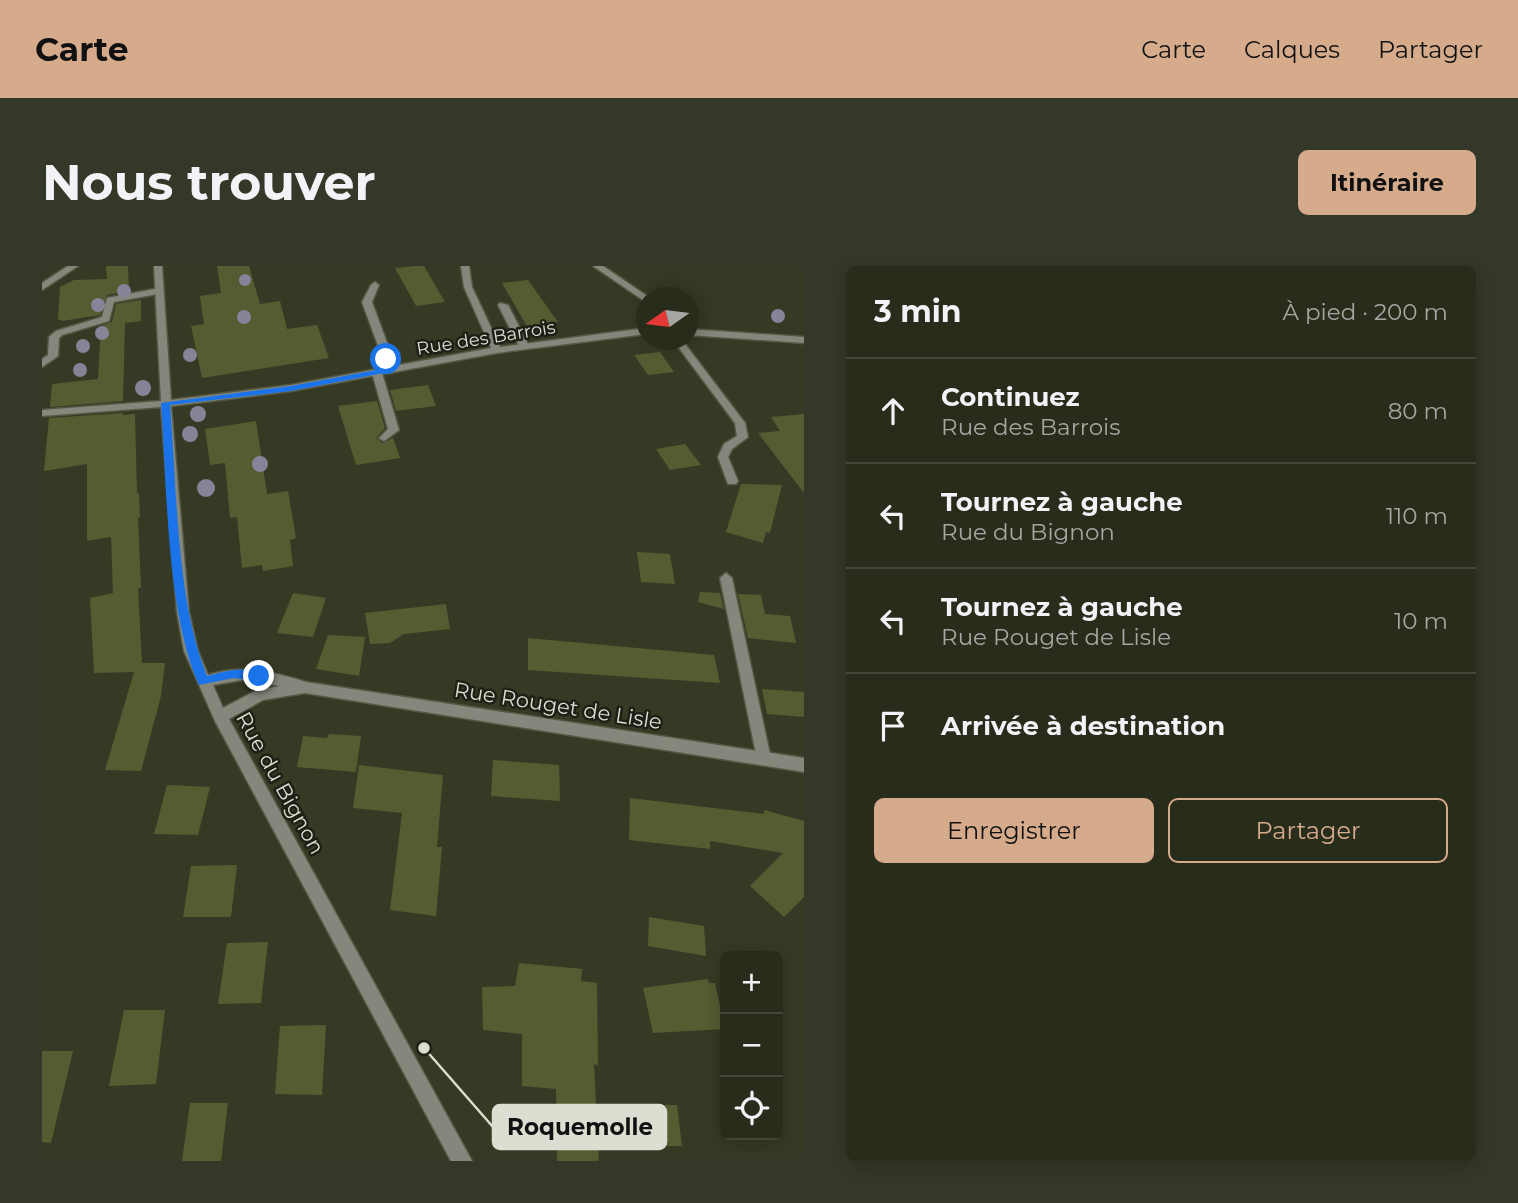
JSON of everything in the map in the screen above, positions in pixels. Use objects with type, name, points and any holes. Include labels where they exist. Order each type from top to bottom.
[{"type":"street","points":[[42,287],[74,266]]},
{"type":"street","name":"Rue du Bignon","points":[[158,266],[183,612],[191,651],[220,717],[462,1161]]},
{"type":"street","points":[[465,266],[468,287],[497,350]]},
{"type":"street","points":[[597,266],[636,291]]},
{"type":"street","points":[[375,285],[367,302],[392,370]]},
{"type":"street","points":[[42,364],[53,356],[54,337],[59,333],[106,319],[110,300],[159,291]]},
{"type":"street","points":[[503,306],[524,346]]},
{"type":"street","name":"Rue des Barrois","points":[[42,413],[166,403],[291,388],[497,350],[636,332]]},
{"type":"street","points":[[699,333],[804,340]]},
{"type":"street","points":[[685,350],[740,423],[743,436],[728,447],[723,457],[732,481]]},
{"type":"street","points":[[377,373],[394,430],[384,438]]},
{"type":"street","points":[[726,578],[764,759]]},
{"type":"street","name":"Rue Rouget de Lisle","points":[[203,681],[233,674],[281,680],[306,688],[804,765]]},
{"type":"street","name":"Rue Rouget de Lisle","points":[[220,717],[260,695],[306,688]]},
{"type":"building","points":[[106,266],[128,266],[129,291],[107,295],[100,315],[62,321],[58,319],[60,287],[74,280],[107,279]]},
{"type":"building","points":[[217,266],[249,266],[260,304],[280,301],[287,329],[317,325],[329,358],[202,378],[191,326],[204,324],[200,296],[221,293]]},
{"type":"building","points":[[424,266],[445,302],[416,306],[395,268]]},
{"type":"building","points":[[528,280],[558,322],[528,328],[502,283]]},
{"type":"building","points":[[141,300],[141,321],[125,323],[123,401],[50,407],[52,384],[98,379],[101,326],[112,322],[116,304]]},
{"type":"building","points":[[660,352],[674,372],[648,375],[634,355]]},
{"type":"building","points":[[428,385],[436,406],[396,411],[390,390]]},
{"type":"building","points":[[377,401],[385,428],[376,438],[383,443],[393,438],[400,458],[356,465],[338,406]]},
{"type":"building","points":[[135,414],[140,517],[141,588],[138,588],[142,663],[165,663],[161,696],[141,771],[105,770],[134,672],[94,673],[90,598],[113,593],[111,537],[87,541],[87,464],[44,471],[49,418]]},
{"type":"building","points":[[804,414],[804,493],[758,433],[780,431],[771,417]]},
{"type":"building","points":[[256,421],[267,494],[288,491],[296,538],[290,540],[293,566],[263,571],[262,565],[242,568],[237,517],[230,518],[225,463],[210,465],[205,429]]},
{"type":"building","points":[[685,444],[701,465],[670,470],[656,449]]},
{"type":"building","points":[[741,484],[782,485],[770,533],[766,532],[763,543],[726,532]]},
{"type":"building","points":[[637,552],[670,554],[675,584],[641,582]]},
{"type":"building","points":[[700,592],[720,593],[724,609],[698,602]]},
{"type":"building","points":[[293,593],[326,598],[313,637],[277,633]]},
{"type":"building","points":[[738,594],[761,595],[765,614],[790,616],[796,643],[748,638]]},
{"type":"building","points":[[446,604],[450,629],[404,634],[390,643],[370,644],[365,613]]},
{"type":"building","points":[[328,635],[365,637],[359,676],[316,669]]},
{"type":"building","points":[[528,638],[714,655],[720,683],[528,670]]},
{"type":"building","points":[[762,689],[804,692],[804,717],[767,714]]},
{"type":"building","points":[[329,734],[361,736],[356,772],[297,767],[303,736],[327,738]]},
{"type":"building","points":[[493,760],[559,765],[560,801],[491,796]]},
{"type":"building","points":[[359,765],[443,775],[437,847],[442,847],[436,916],[390,910],[402,813],[353,808]]},
{"type":"building","points":[[167,785],[210,787],[198,835],[154,834]]},
{"type":"building","points":[[630,798],[764,814],[764,810],[804,821],[804,897],[784,917],[750,886],[783,853],[710,841],[710,849],[629,840]]},
{"type":"building","points":[[237,865],[231,917],[183,917],[191,866]]},
{"type":"building","points":[[649,917],[704,926],[706,956],[648,946]]},
{"type":"building","points":[[268,942],[261,1003],[218,1004],[227,943]]},
{"type":"building","points":[[519,963],[582,969],[581,981],[597,983],[598,1065],[594,1064],[599,1161],[557,1161],[556,1089],[522,1086],[522,1034],[483,1030],[482,987],[515,986]]},
{"type":"building","points":[[708,979],[709,983],[715,983],[720,1006],[720,1029],[653,1033],[643,988]]},
{"type":"building","points":[[124,1010],[165,1010],[156,1084],[109,1086]]},
{"type":"building","points":[[326,1025],[322,1095],[275,1094],[280,1026]]},
{"type":"building","points":[[42,1051],[73,1051],[51,1143],[42,1142]]},
{"type":"building","points":[[190,1103],[228,1103],[221,1161],[182,1161]]},
{"type":"building","points":[[641,1105],[677,1105],[682,1146],[646,1146]]},
{"type":"place","name":"Roquemolle","points":[[424,1048]]},
{"type":"route","points":[[259,676],[233,674],[203,681],[191,651],[183,612],[178,563],[166,403],[291,388],[392,370],[386,359]]}]
